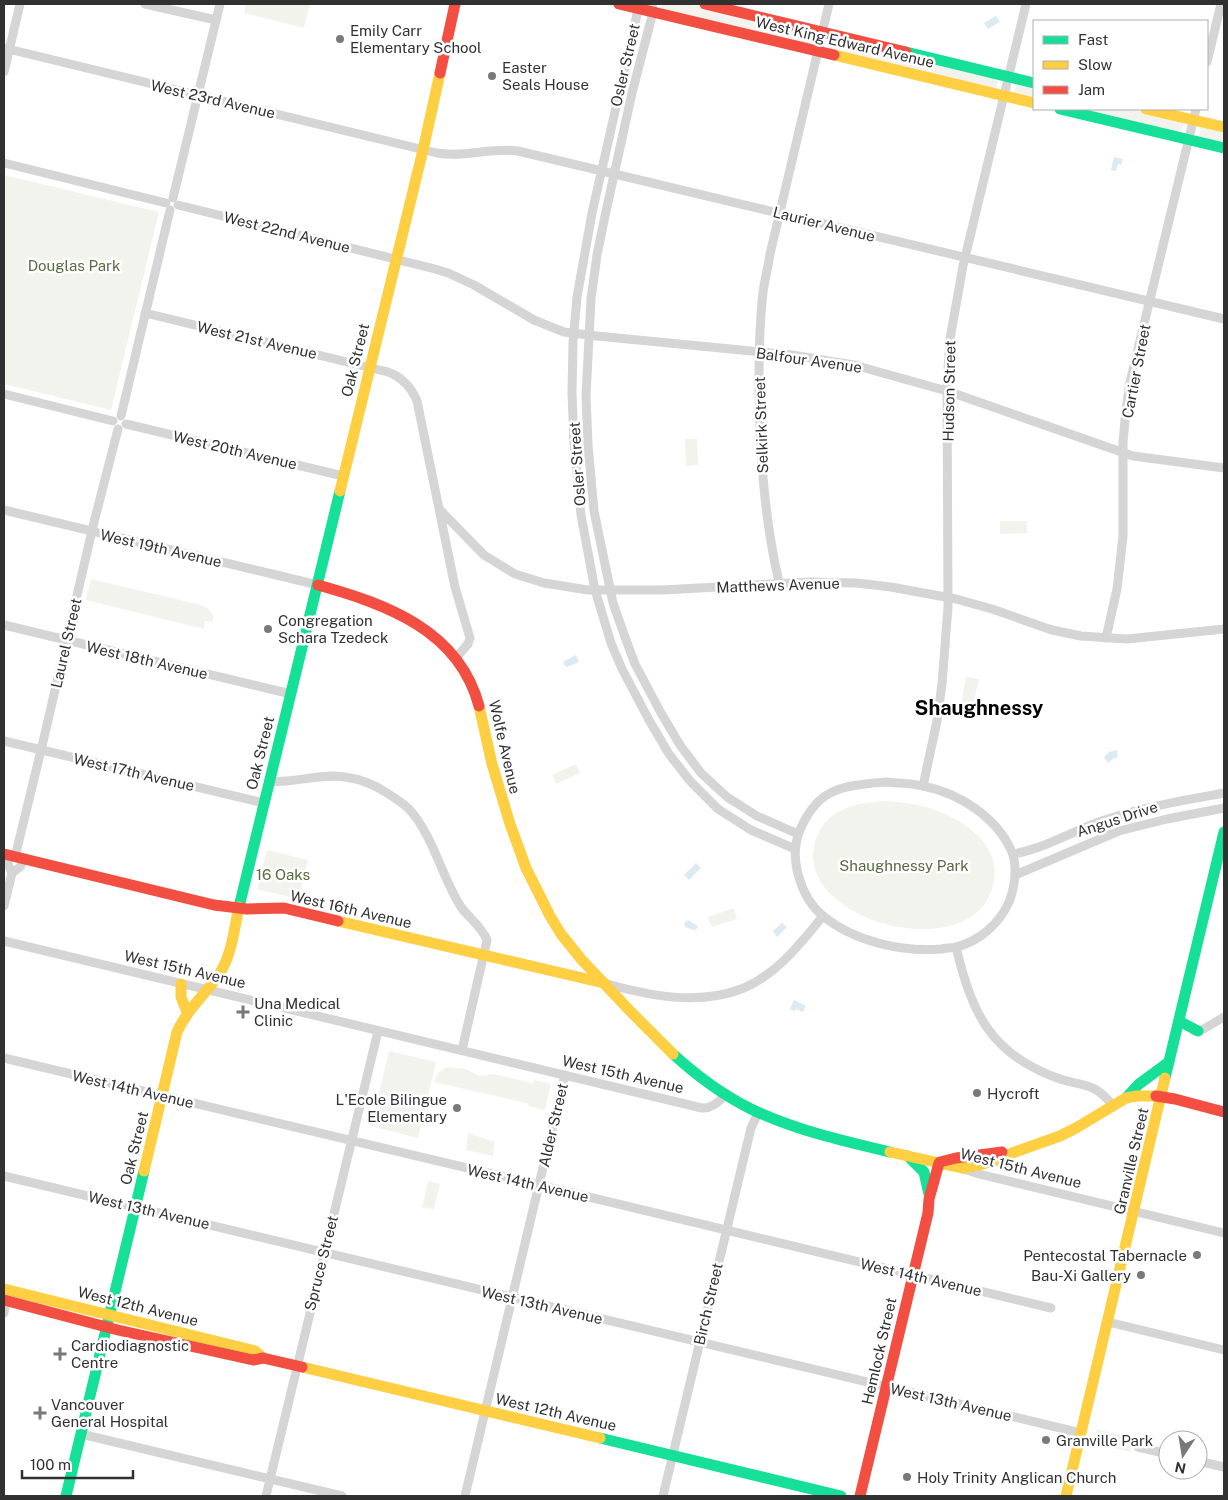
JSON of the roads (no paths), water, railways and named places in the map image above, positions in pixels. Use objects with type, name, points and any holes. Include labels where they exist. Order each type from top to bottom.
[{"type":"main road","name":"Oak Street","points":[[66,1496],[178,1032],[187,1012],[217,978],[226,962],[232,944],[269,781],[423,150],[455,4]]},
{"type":"main road","name":"West King Edward Avenue","points":[[619,4],[652,8],[818,51],[1033,103]]},
{"type":"main road","name":"West King Edward Avenue","points":[[705,4],[1033,82]]},
{"type":"main road","points":[[1064,110],[1224,148]]},
{"type":"main road","points":[[1156,110],[1194,114],[1224,127]]},
{"type":"main road","name":"Wolfe Avenue","points":[[318,585],[363,597],[401,615],[432,635],[456,658],[472,682],[478,699],[492,762],[514,839],[533,884],[556,926],[565,940],[652,1035],[691,1070],[726,1095]]},
{"type":"main road","name":"Granville Street","points":[[1066,1496],[1224,832]]},
{"type":"main road","name":"West 16th Avenue","points":[[12,856],[209,904],[253,909],[288,909],[604,983]]},
{"type":"main road","points":[[181,984],[181,997],[187,1012]]},
{"type":"main road","points":[[1178,1027],[1198,1031]]},
{"type":"main road","points":[[962,1168],[1001,1159],[1076,1128],[1126,1098],[1140,1084],[1169,1062]]},
{"type":"main road","name":"West 15th Avenue","points":[[726,1095],[758,1113],[794,1126],[962,1168]]},
{"type":"main road","points":[[1126,1098],[1143,1095],[1224,1112]]},
{"type":"main road","points":[[944,1163],[999,1152],[1012,1153]]},
{"type":"main road","points":[[908,1156],[924,1172],[929,1199]]},
{"type":"main road","name":"Hemlock Street","points":[[860,1496],[928,1214],[929,1199],[944,1163]]},
{"type":"main road","name":"Hemlock Street","points":[[928,1214],[936,1199],[944,1163]]},
{"type":"main road","name":"West 12th Avenue","points":[[5,1297],[108,1320],[253,1360],[263,1358],[842,1496]]},
{"type":"street","points":[[4,72],[6,49],[20,4]]},
{"type":"street","points":[[145,4],[216,20]]},
{"type":"street","name":"Laurel Street","points":[[4,906],[12,873],[8,864],[12,856],[41,750],[220,4]]},
{"type":"street","name":"Selkirk Street","points":[[779,582],[767,519],[761,463],[759,411],[763,293],[829,4]]},
{"type":"street","name":"Hudson Street","points":[[923,786],[941,693],[949,598],[947,391],[950,339],[965,258],[1026,4]]},
{"type":"street","points":[[1208,58],[1221,4]]},
{"type":"street","name":"Osler Street","points":[[640,6],[601,170],[577,297],[572,394],[580,515],[595,590],[611,643],[622,670],[669,754],[690,781],[718,809],[751,830],[795,848]]},
{"type":"street","name":"Osler Street","points":[[652,8],[597,255],[591,299],[586,396],[594,511],[618,618],[635,664],[680,745],[701,773],[727,796],[757,816],[798,834]]},
{"type":"street","name":"West 23rd Avenue","points":[[6,49],[423,150]]},
{"type":"street","name":"Cartier Street","points":[[1106,638],[1116,589],[1123,536],[1123,453],[1130,382],[1194,114]]},
{"type":"street","name":"Laurier Avenue","points":[[423,150],[460,155],[509,149],[1224,319]]},
{"type":"street","name":"West 22nd Avenue","points":[[4,163],[396,258]]},
{"type":"street","name":"Balfour Avenue","points":[[396,258],[448,273],[487,292],[539,323],[559,330],[589,335],[792,355],[854,365],[947,391],[1133,456],[1224,468]]},
{"type":"street","name":"West 21st Avenue","points":[[145,313],[369,367]]},
{"type":"street","points":[[369,367],[395,375],[413,391],[418,400],[455,587],[470,638],[468,644],[456,658]]},
{"type":"street","name":"West 20th Avenue","points":[[4,394],[343,476]]},
{"type":"street","name":"West 19th Avenue","points":[[4,510],[318,585]]},
{"type":"street","name":"Matthews Avenue","points":[[440,510],[484,555],[515,574],[544,583],[611,591],[686,589],[779,582],[856,583],[891,587],[949,598],[992,609],[1052,630],[1081,636],[1126,638],[1224,629]]},
{"type":"street","name":"West 18th Avenue","points":[[4,625],[291,694]]},
{"type":"street","name":"West 17th Avenue","points":[[4,741],[264,803]]},
{"type":"street","points":[[269,781],[282,783],[297,779],[330,776],[362,781],[382,790],[402,804],[421,825],[461,906],[486,937],[487,943],[462,1050]]},
{"type":"street","points":[[885,782],[923,786],[967,803],[991,821],[1006,839],[1013,854],[1015,875],[1011,896],[1004,913],[992,928],[975,940],[956,948],[926,950],[896,947],[860,937],[823,916],[813,906],[801,884],[795,866],[795,848],[798,834],[804,820],[817,802],[831,792],[859,784],[885,782]]},
{"type":"street","name":"Angus Drive","points":[[1013,854],[1031,851],[1097,823],[1148,807],[1224,793]]},
{"type":"street","name":"Angus Drive","points":[[1015,875],[1119,831],[1224,808]]},
{"type":"street","name":"Laurel Street","points":[[12,856],[20,867],[12,873]]},
{"type":"street","points":[[604,983],[635,992],[675,997],[702,998],[726,994],[745,987],[768,973],[794,950],[823,916]]},
{"type":"street","name":"West 15th Avenue","points":[[4,941],[706,1109],[715,1105],[726,1095]]},
{"type":"street","points":[[956,948],[970,996],[991,1036],[1011,1053],[1042,1072],[1098,1090],[1113,1106]]},
{"type":"street","points":[[1198,1031],[1224,1017]]},
{"type":"street","name":"Spruce Street","points":[[266,1496],[378,1031]]},
{"type":"street","name":"West 14th Avenue","points":[[4,1058],[1051,1308]]},
{"type":"street","name":"Alder Street","points":[[464,1496],[565,1075]]},
{"type":"street","name":"Birch Street","points":[[663,1496],[725,1231],[751,1128],[758,1113]]},
{"type":"street","name":"West 15th Avenue","points":[[962,1168],[979,1174],[1224,1233]]},
{"type":"street","name":"West 13th Avenue","points":[[4,1176],[1081,1433]]},
{"type":"street","points":[[4,1313],[5,1297]]},
{"type":"street","points":[[1108,1322],[1224,1350]]},
{"type":"street","points":[[81,1434],[342,1496]]},
{"type":"street","points":[[1138,1446],[1158,1451]]},
{"type":"street","points":[[1208,1463],[1224,1467]]},
{"type":"place","name":"Emily Carr Elementary School","points":[[340,39]]},
{"type":"place","name":"Easter Seals House","points":[[492,76]]},
{"type":"place","name":"Congregation Schara Tzedeck","points":[[268,629]]},
{"type":"place","name":"Una Medical Clinic","points":[[243,1012]]},
{"type":"place","name":"Hycroft","points":[[977,1093]]},
{"type":"place","name":"L'Ecole Bilingue Elementary","points":[[457,1108]]},
{"type":"place","name":"Pentecostal Tabernacle","points":[[1197,1255]]},
{"type":"place","name":"Bau-Xi Gallery","points":[[1141,1275]]},
{"type":"place","name":"Cardiodiagnostic Centre","points":[[60,1354]]},
{"type":"place","name":"Vancouver General Hospital","points":[[40,1413]]},
{"type":"place","name":"Granville Park","points":[[1046,1440]]},
{"type":"place","name":"Holy Trinity Anglican Church","points":[[907,1477]]},
{"type":"district","name":"Shaughnessy","points":[[979,708]]},
{"type":"park label","name":"Douglas Park","points":[[74,265]]},
{"type":"park label","name":"Shaughnessy Park","points":[[904,865]]},
{"type":"park label","name":"16 Oaks","points":[[283,874]]}]
